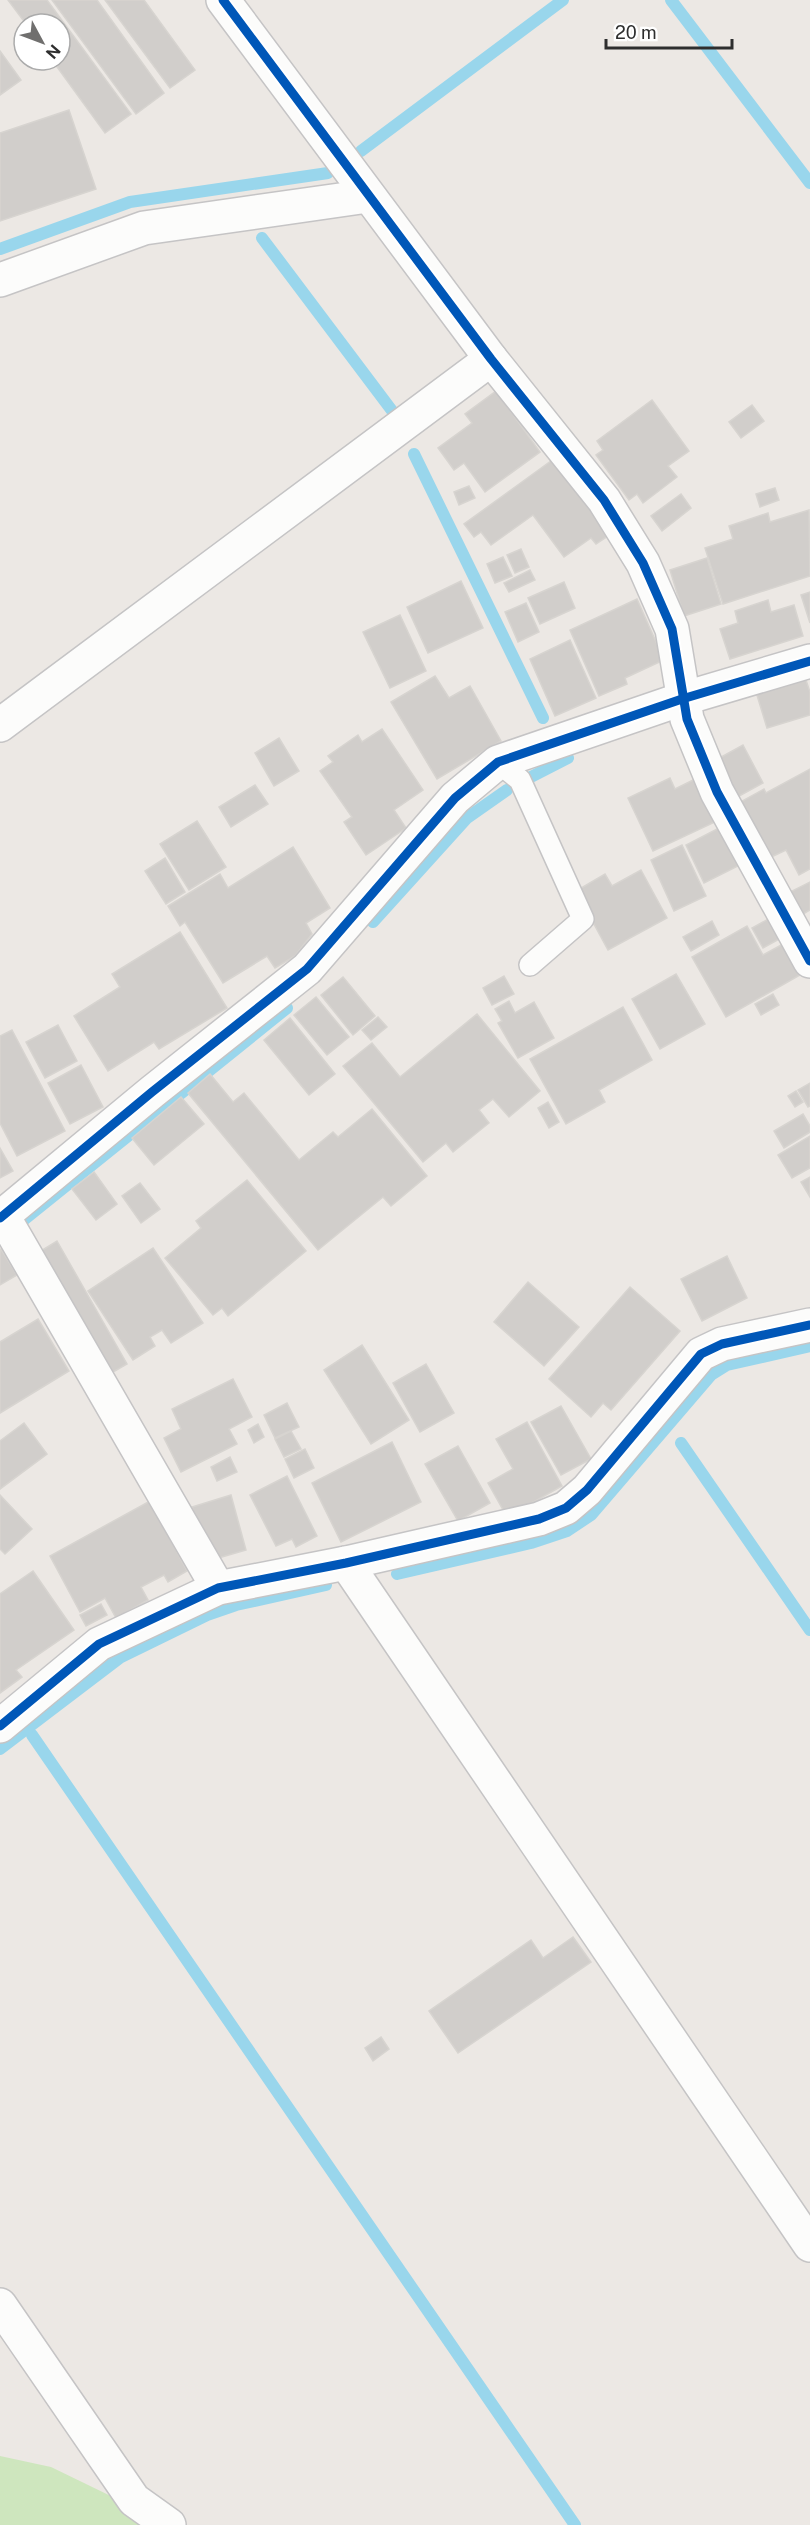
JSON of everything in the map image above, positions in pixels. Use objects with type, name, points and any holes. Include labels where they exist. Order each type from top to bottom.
[{"type":"street","points":[[223,0],[491,359],[604,501],[643,563],[672,629],[687,719],[717,792],[810,961]]},
{"type":"street","points":[[0,280],[144,228],[368,196]]},
{"type":"street","points":[[0,725],[491,359]]},
{"type":"street","points":[[218,1588],[1,1217],[152,1092],[307,969],[455,798],[498,762],[682,699],[810,661]]},
{"type":"street","points":[[0,1726],[99,1644],[218,1588],[346,1563],[539,1519],[566,1508],[587,1490],[701,1354],[722,1344],[810,1325]]},
{"type":"street","points":[[346,1563],[810,2245]]},
{"type":"street","points":[[0,2305],[134,2500],[169,2525]]},
{"type":"lane","points":[[498,762],[520,780],[583,919],[530,965]]},
{"type":"green space","points":[[0,2456],[51,2467],[119,2500],[151,2525],[0,2525]]},
{"type":"building","points":[[8,0],[47,0],[56,12],[17,12]]},
{"type":"building","points":[[52,0],[97,0],[164,93],[136,114],[72,27],[72,12],[61,12]]},
{"type":"building","points":[[105,0],[144,0],[195,70],[170,88]]},
{"type":"building","points":[[72,34],[131,114],[105,133],[61,72],[72,72]]},
{"type":"building","points":[[0,51],[12,68],[12,72],[15,72],[21,80],[0,95]]},
{"type":"building","points":[[69,110],[96,189],[0,221],[0,133]]},
{"type":"building","points":[[496,391],[540,452],[485,492],[464,463],[454,470],[438,448],[472,423],[465,414]]},
{"type":"building","points":[[652,400],[689,451],[668,466],[677,477],[643,503],[637,494],[629,500],[596,455],[603,450],[597,441]]},
{"type":"building","points":[[752,405],[764,421],[741,438],[729,422]]},
{"type":"building","points":[[555,458],[611,534],[596,544],[591,538],[564,557],[533,515],[491,545],[481,532],[474,537],[464,524]]},
{"type":"building","points":[[469,486],[475,498],[459,505],[454,492]]},
{"type":"building","points":[[775,488],[779,500],[760,507],[756,494]]},
{"type":"building","points":[[681,494],[691,508],[662,531],[651,516]]},
{"type":"building","points":[[809,510],[810,576],[723,604],[705,548],[733,539],[729,526],[768,513],[770,522]]},
{"type":"building","points":[[521,549],[529,567],[515,573],[507,555]]},
{"type":"building","points":[[503,557],[512,576],[495,583],[487,564]]},
{"type":"building","points":[[707,558],[721,604],[684,616],[670,570]]},
{"type":"building","points":[[530,570],[535,580],[509,592],[504,583]]},
{"type":"building","points":[[461,581],[483,628],[428,653],[407,607]]},
{"type":"building","points":[[564,582],[575,608],[540,624],[528,598]]},
{"type":"building","points":[[810,592],[810,623],[801,595]]},
{"type":"building","points":[[637,599],[664,660],[625,678],[627,684],[599,696],[570,630]]},
{"type":"building","points":[[768,600],[771,612],[794,605],[803,636],[730,659],[720,629],[738,623],[735,611]]},
{"type":"building","points":[[526,603],[539,632],[518,642],[505,612]]},
{"type":"building","points":[[400,615],[426,671],[390,688],[363,632]]},
{"type":"building","points":[[570,640],[596,698],[555,716],[530,659]]},
{"type":"building","points":[[435,676],[449,698],[470,686],[501,741],[437,779],[391,702]]},
{"type":"building","points":[[805,677],[810,692],[810,715],[767,728],[756,692]]},
{"type":"building","points":[[382,729],[423,790],[394,810],[406,828],[366,855],[344,822],[352,817],[320,771],[333,762],[328,756],[358,735],[362,742]]},
{"type":"building","points":[[279,738],[299,771],[274,786],[255,753]]},
{"type":"building","points":[[743,745],[763,783],[732,800],[712,762]]},
{"type":"building","points":[[810,769],[810,869],[799,875],[786,850],[765,860],[735,805],[764,789],[766,793]]},
{"type":"building","points":[[670,778],[675,789],[695,779],[715,822],[653,851],[628,798]]},
{"type":"building","points":[[255,785],[268,804],[231,827],[219,807]]},
{"type":"building","points":[[197,821],[226,867],[189,890],[160,844]]},
{"type":"building","points":[[719,828],[738,866],[704,883],[686,845]]},
{"type":"building","points":[[682,845],[706,896],[674,911],[651,860]]},
{"type":"building","points":[[293,847],[330,908],[306,923],[312,934],[295,956],[275,968],[267,956],[223,983],[185,922],[180,926],[168,906],[220,874],[228,888]]},
{"type":"building","points":[[165,858],[185,892],[166,904],[145,871]]},
{"type":"building","points":[[641,870],[667,918],[608,950],[576,891],[605,874],[612,886]]},
{"type":"building","points":[[810,882],[810,910],[800,916],[788,893]]},
{"type":"building","points":[[772,917],[783,937],[763,948],[752,928]]},
{"type":"building","points":[[712,921],[719,935],[691,951],[683,937]]},
{"type":"building","points":[[747,926],[763,955],[783,944],[800,975],[726,1017],[692,957]]},
{"type":"building","points":[[180,932],[227,1008],[159,1049],[154,1042],[108,1071],[74,1016],[120,987],[112,974]]},
{"type":"building","points":[[676,974],[705,1024],[660,1049],[632,999]]},
{"type":"building","points":[[504,976],[514,994],[492,1005],[483,988]]},
{"type":"building","points":[[343,977],[375,1016],[353,1035],[321,995]]},
{"type":"building","points":[[773,994],[779,1005],[761,1015],[755,1004]]},
{"type":"building","points":[[316,997],[349,1037],[327,1055],[294,1015]]},
{"type":"building","points":[[509,1001],[515,1013],[534,1002],[554,1038],[518,1058],[498,1023],[502,1021],[495,1009]]},
{"type":"building","points":[[623,1007],[652,1060],[599,1090],[605,1102],[566,1124],[530,1059]]},
{"type":"building","points":[[477,1014],[540,1091],[509,1117],[493,1099],[479,1110],[489,1123],[453,1152],[446,1143],[423,1162],[343,1066],[372,1043],[400,1077]]},
{"type":"building","points":[[378,1017],[387,1027],[371,1040],[362,1030]]},
{"type":"building","points":[[290,1018],[335,1074],[309,1095],[264,1040]]},
{"type":"building","points":[[58,1025],[77,1061],[45,1078],[26,1042]]},
{"type":"building","points":[[12,1030],[65,1131],[17,1156],[0,1123],[0,1036]]},
{"type":"building","points":[[81,1065],[103,1107],[70,1124],[48,1083]]},
{"type":"building","points":[[210,1074],[233,1102],[244,1093],[299,1160],[333,1132],[338,1137],[372,1109],[427,1176],[391,1206],[383,1197],[318,1250],[188,1093]]},
{"type":"building","points":[[810,1083],[810,1106],[808,1107],[798,1090]]},
{"type":"building","points":[[796,1091],[803,1102],[795,1107],[788,1096]]},
{"type":"building","points":[[181,1097],[204,1124],[154,1165],[132,1138]]},
{"type":"building","points":[[548,1102],[559,1122],[549,1128],[538,1108]]},
{"type":"building","points":[[803,1114],[810,1126],[810,1132],[784,1148],[774,1131]]},
{"type":"building","points":[[810,1136],[810,1168],[792,1178],[778,1155]]},
{"type":"building","points":[[0,1148],[13,1171],[0,1178]]},
{"type":"building","points":[[94,1172],[117,1204],[96,1220],[72,1189]]},
{"type":"building","points":[[810,1177],[810,1197],[801,1182]]},
{"type":"building","points":[[247,1180],[306,1251],[228,1316],[222,1308],[213,1315],[165,1258],[201,1228],[196,1221]]},
{"type":"building","points":[[140,1183],[160,1209],[141,1223],[122,1196]]},
{"type":"building","points":[[57,1241],[127,1364],[101,1379],[31,1257]]},
{"type":"building","points":[[153,1248],[203,1323],[171,1343],[162,1330],[150,1337],[155,1346],[133,1360],[88,1291]]},
{"type":"building","points":[[0,1250],[17,1275],[0,1285]]},
{"type":"building","points":[[727,1256],[747,1298],[702,1321],[681,1279]]},
{"type":"building","points":[[528,1282],[579,1327],[544,1366],[494,1322]]},
{"type":"building","points":[[630,1287],[680,1331],[611,1410],[603,1403],[591,1417],[549,1379]]},
{"type":"building","points":[[38,1319],[69,1371],[0,1413],[0,1342]]},
{"type":"building","points":[[362,1345],[409,1420],[371,1444],[324,1370]]},
{"type":"building","points":[[426,1364],[454,1413],[420,1432],[393,1383]]},
{"type":"building","points":[[233,1379],[252,1417],[229,1429],[237,1444],[181,1472],[164,1438],[181,1429],[172,1409]]},
{"type":"building","points":[[287,1403],[299,1427],[275,1438],[264,1415]]},
{"type":"building","points":[[561,1406],[591,1459],[561,1475],[531,1422]]},
{"type":"building","points":[[527,1422],[562,1486],[507,1517],[488,1483],[513,1469],[496,1439]]},
{"type":"building","points":[[24,1423],[47,1454],[0,1489],[0,1441]]},
{"type":"building","points":[[258,1424],[264,1437],[254,1443],[248,1430]]},
{"type":"building","points":[[291,1431],[301,1449],[284,1457],[275,1439]]},
{"type":"building","points":[[392,1442],[421,1502],[341,1542],[312,1483]]},
{"type":"building","points":[[458,1446],[490,1503],[458,1521],[425,1464]]},
{"type":"building","points":[[305,1449],[314,1468],[294,1478],[285,1459]]},
{"type":"building","points":[[230,1457],[237,1472],[217,1481],[211,1467]]},
{"type":"building","points":[[287,1476],[317,1536],[296,1547],[292,1539],[276,1546],[250,1495]]},
{"type":"building","points":[[0,1495],[32,1529],[5,1554],[0,1549]]},
{"type":"building","points":[[231,1495],[246,1550],[208,1561],[192,1507]]},
{"type":"building","points":[[150,1501],[187,1571],[168,1582],[164,1575],[141,1587],[148,1600],[116,1618],[105,1598],[80,1612],[50,1556]]},
{"type":"building","points":[[33,1571],[74,1630],[16,1670],[22,1677],[0,1693],[0,1594]]},
{"type":"building","points":[[101,1604],[107,1615],[86,1626],[80,1615]]},
{"type":"building","points":[[573,1937],[591,1962],[458,2053],[429,2011],[531,1940],[543,1958]]},
{"type":"building","points":[[381,2037],[389,2049],[373,2061],[365,2048]]},
{"type":"waterway","points":[[361,151],[563,0]]},
{"type":"waterway","points":[[671,0],[810,183]]},
{"type":"waterway","points":[[0,249],[130,202],[328,173]]},
{"type":"waterway","points":[[262,238],[393,412]]},
{"type":"waterway","points":[[414,454],[543,718]]},
{"type":"waterway","points":[[529,778],[568,758]]},
{"type":"waterway","points":[[373,922],[467,818],[507,790]]},
{"type":"waterway","points":[[21,1222],[287,1008]]},
{"type":"waterway","points":[[397,1574],[531,1543],[567,1531],[591,1515],[711,1375],[727,1365],[810,1346]]},
{"type":"waterway","points":[[681,1443],[810,1630]]},
{"type":"waterway","points":[[0,1749],[121,1657],[207,1615],[236,1605],[326,1585]]},
{"type":"waterway","points":[[32,1735],[575,2525]]},
{"type":"cycle path","points":[[223,0],[491,359],[604,500],[643,563],[672,629],[687,719],[717,792],[810,961]]},
{"type":"cycle path","points":[[0,1218],[152,1092],[307,969],[455,798],[498,762],[682,699],[810,661]]},
{"type":"cycle path","points":[[0,1726],[99,1644],[218,1588],[346,1563],[539,1519],[566,1508],[587,1490],[701,1354],[722,1344],[810,1325]]}]
